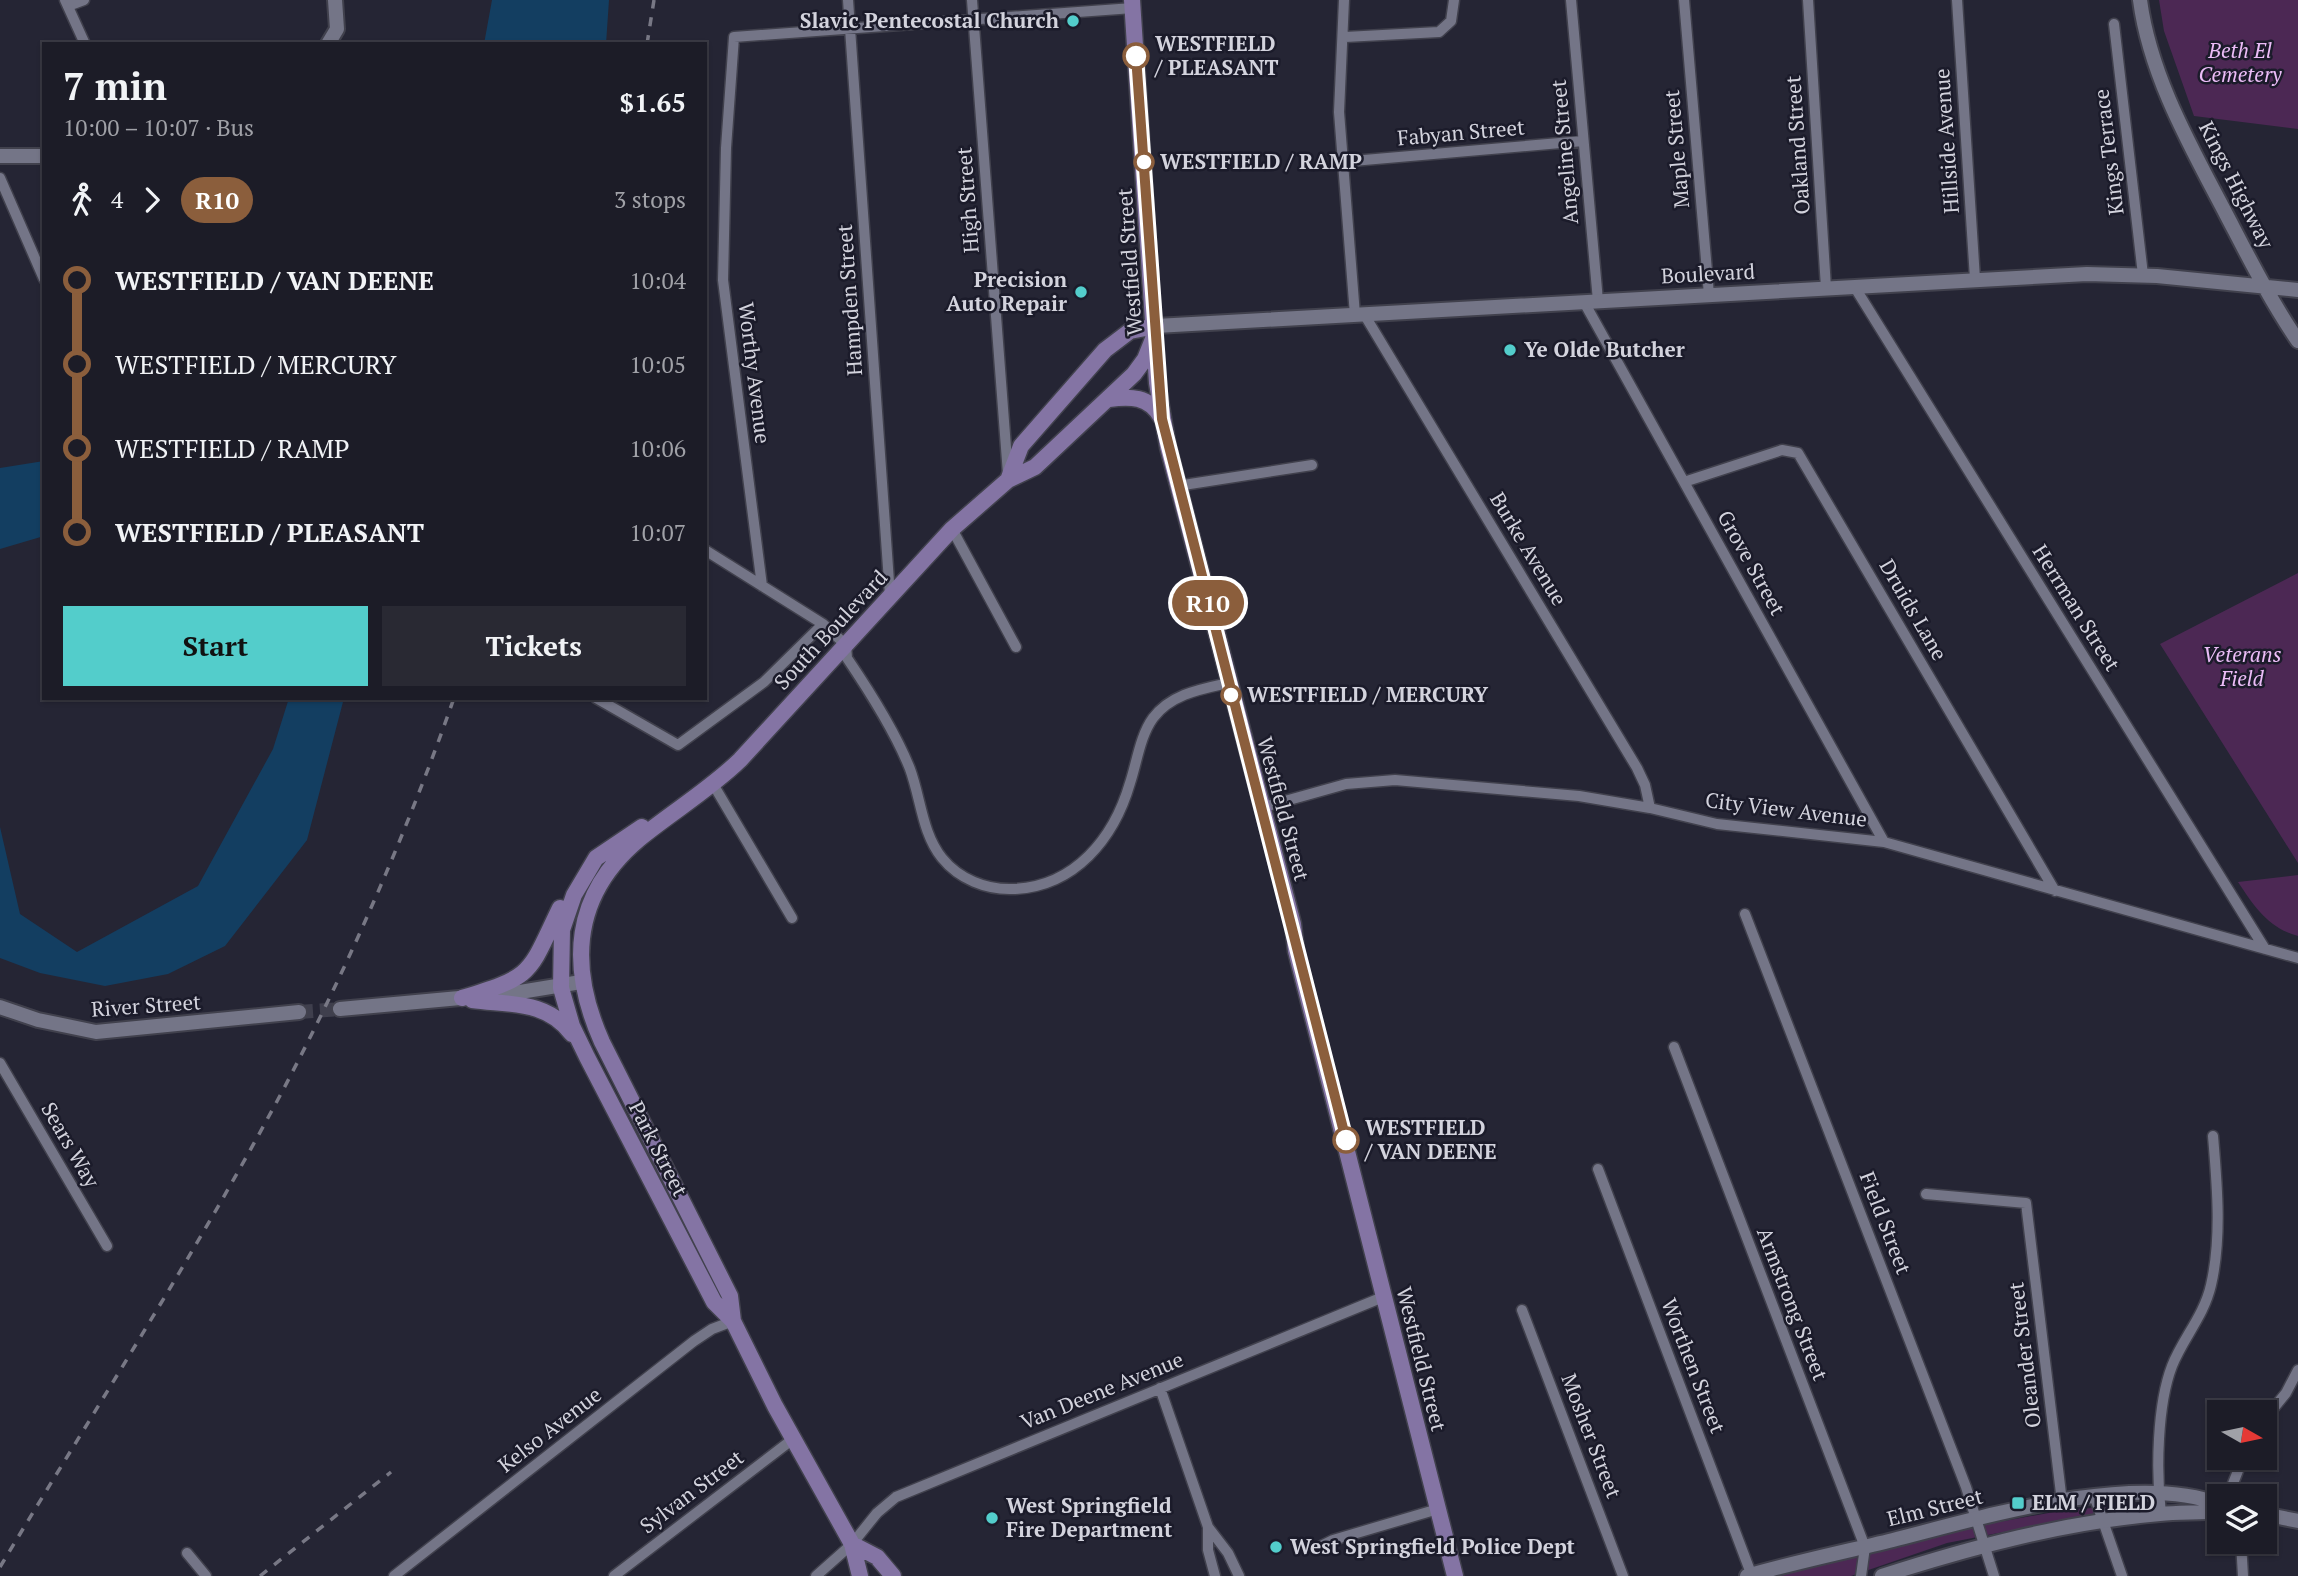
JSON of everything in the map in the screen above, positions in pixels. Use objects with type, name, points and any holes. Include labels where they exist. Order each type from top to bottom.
[{"type":"main road","points":[[332,38],[335,0]]},
{"type":"main road","name":"Kings Highway","points":[[2140,0],[2152,54],[2191,146],[2263,287],[2298,341]]},
{"type":"main road","name":"Westfield Street","points":[[1133,4],[1162,419],[1260,808],[1293,924],[1296,951],[1455,1576]]},
{"type":"main road","points":[[0,156],[42,156]]},
{"type":"main road","name":"Boulevard","points":[[1156,326],[1975,279],[2143,275],[2298,290]]},
{"type":"main road","name":"South Boulevard","points":[[581,982],[582,930],[600,882],[624,852],[713,784],[952,529],[1008,480],[1035,467],[1109,398],[1145,359],[1156,326],[1129,331],[1105,350],[1021,446],[1008,480]]},
{"type":"main road","points":[[1109,398],[1133,397],[1146,401],[1162,419]]},
{"type":"main road","name":"South Boulevard","points":[[561,988],[560,953],[565,918],[596,858],[629,835],[683,806]]},
{"type":"main road","points":[[462,998],[504,986],[524,974],[535,960],[571,887],[596,858]]},
{"type":"main road","points":[[340,1009],[561,988],[581,982]]},
{"type":"main road","name":"Park Street","points":[[581,982],[584,1001],[602,1042],[730,1296],[733,1321]]},
{"type":"main road","name":"Park Street","points":[[561,988],[572,1026],[587,1057],[713,1302],[733,1321],[793,1439],[852,1544],[877,1557],[893,1576]]},
{"type":"main road","points":[[462,998],[519,1003],[554,1016],[569,1031],[587,1057]]},
{"type":"main road","name":"River Street","points":[[4,1012],[96,1032],[299,1013]]},
{"type":"main road","name":"Elm Street","points":[[1750,1576],[1978,1519],[2062,1502],[2159,1494],[2207,1500]]},
{"type":"main road","points":[[1882,1576],[1985,1546],[2103,1522],[2161,1514],[2207,1512]]},
{"type":"main road","points":[[2277,1517],[2298,1521]]},
{"type":"main road","points":[[852,1544],[860,1576]]},
{"type":"street","points":[[84,0],[67,3],[84,42]]},
{"type":"street","name":"Hampden Street","points":[[848,0],[890,597]]},
{"type":"street","name":"High Street","points":[[972,0],[1008,480]]},
{"type":"street","points":[[1344,0],[1345,37],[1339,95],[1341,162],[1360,314]]},
{"type":"street","points":[[1345,37],[1439,32],[1451,21],[1454,0]]},
{"type":"street","name":"Angeline Street","points":[[1571,0],[1583,141],[1591,301]]},
{"type":"street","name":"Maple Street","points":[[1684,0],[1709,295]]},
{"type":"street","name":"Oakland Street","points":[[1808,0],[1826,288]]},
{"type":"street","name":"Hillside Avenue","points":[[1957,0],[1975,279]]},
{"type":"street","points":[[850,29],[1133,4]]},
{"type":"street","name":"Kings Terrace","points":[[2114,24],[2143,275]]},
{"type":"street","name":"Worthy Avenue","points":[[762,586],[723,280],[726,148],[734,37],[850,29]]},
{"type":"street","name":"Fabyan Street","points":[[1341,162],[1583,141]]},
{"type":"street","points":[[0,178],[42,274]]},
{"type":"street","name":"Herrman Street","points":[[1854,286],[2265,949]]},
{"type":"street","name":"Grove Street","points":[[1591,301],[1684,482],[1884,842]]},
{"type":"street","name":"Burke Avenue","points":[[1360,314],[1637,768],[1646,785],[1650,808]]},
{"type":"street","name":"Druids Lane","points":[[1684,482],[1782,450],[1798,453],[2055,891]]},
{"type":"street","points":[[1177,486],[1312,465]]},
{"type":"street","points":[[952,529],[1016,647]]},
{"type":"street","points":[[707,551],[822,624],[846,645],[847,658],[906,761],[934,847],[962,876],[1001,889],[1043,883],[1086,860],[1104,840],[1119,817],[1145,734],[1156,715],[1184,695],[1228,683]]},
{"type":"street","points":[[599,700],[678,745],[764,682],[822,624]]},
{"type":"street","name":"City View Avenue","points":[[1260,808],[1346,784],[1395,780],[1579,796],[1650,808],[1717,824],[1884,842],[2298,958]]},
{"type":"street","points":[[713,784],[792,918]]},
{"type":"street","name":"Field Street","points":[[1745,914],[1978,1519],[1994,1576]]},
{"type":"street","name":"Armstrong Street","points":[[1674,1047],[1865,1547],[1861,1576]]},
{"type":"street","name":"Sears Way","points":[[0,1063],[107,1246]]},
{"type":"street","points":[[2161,1514],[2159,1494],[2163,1413],[2169,1375],[2200,1317],[2213,1276],[2216,1204],[2213,1136]]},
{"type":"street","name":"Worthen Street","points":[[1598,1169],[1750,1576]]},
{"type":"street","name":"Oleander Street","points":[[1926,1194],[2026,1203],[2062,1502]]},
{"type":"street","name":"Van Deene Avenue","points":[[816,1576],[852,1544],[881,1509],[896,1497],[1383,1297]]},
{"type":"street","name":"Mosher Street","points":[[1522,1310],[1623,1576]]},
{"type":"street","name":"Kelso Avenue","points":[[394,1576],[694,1341],[712,1329],[733,1321]]},
{"type":"street","points":[[2277,1405],[2286,1394],[2298,1370]]},
{"type":"street","points":[[1160,1388],[1208,1527],[1228,1553],[1239,1576]]},
{"type":"street","name":"Sylvan Street","points":[[614,1576],[793,1439]]},
{"type":"street","points":[[2095,1498],[2122,1576]]},
{"type":"street","points":[[1315,1549],[1333,1540],[1438,1509]]},
{"type":"street","points":[[1208,1527],[1208,1550],[1215,1576]]},
{"type":"street","points":[[187,1553],[206,1576]]},
{"type":"street","points":[[2242,1554],[2243,1576]]},
{"type":"green space","name":"Beth El Cemetery","points":[[2159,0],[2298,0],[2298,129],[2194,116],[2164,31]]},
{"type":"green space","name":"Veterans Field","points":[[2298,573],[2298,863],[2160,644]]},
{"type":"green space","points":[[2298,875],[2298,936],[2270,922],[2256,908],[2238,882]]},
{"type":"green space","points":[[2148,1504],[1947,1543],[1851,1576],[1779,1576],[1993,1523],[2065,1510]]},
{"type":"water","points":[[492,0],[609,0],[606,42],[484,42]]},
{"type":"water","points":[[42,461],[42,537],[0,549],[0,468]]},
{"type":"water","points":[[288,700],[343,700],[307,840],[225,946],[168,974],[105,986],[40,973],[0,958],[0,827],[20,914],[77,952],[198,886],[273,749]]},
{"type":"tunnel","points":[[299,1012],[340,1009]]},
{"type":"railway","points":[[647,42],[654,0]]},
{"type":"railway","points":[[0,1567],[180,1271],[283,1090],[376,897],[453,700]]},
{"type":"railway","points":[[260,1576],[391,1472]]},
{"type":"bus line","name":"R10","points":[[1136,56],[1160,409],[1169,455],[1260,808],[1293,924],[1296,951],[1346,1140]]},
{"type":"place","name":"Slavic Pentecostal Church","points":[[1073,21]]},
{"type":"place","name":"WESTFIELD / PLEASANT","points":[[1136,56]]},
{"type":"place","name":"WESTFIELD / RAMP","points":[[1144,162]]},
{"type":"place","name":"Precision Auto Repair","points":[[1081,292]]},
{"type":"place","name":"Ye Olde Butcher","points":[[1510,350]]},
{"type":"place","name":"WESTFIELD / MERCURY","points":[[1231,695]]},
{"type":"place","name":"WESTFIELD / VAN DEENE","points":[[1346,1140]]},
{"type":"place","name":"ELM / FIELD","points":[[2018,1503]]},
{"type":"place","name":"West Springfield Fire Department","points":[[992,1518]]},
{"type":"place","name":"West Springfield Police Dept","points":[[1276,1547]]}]
